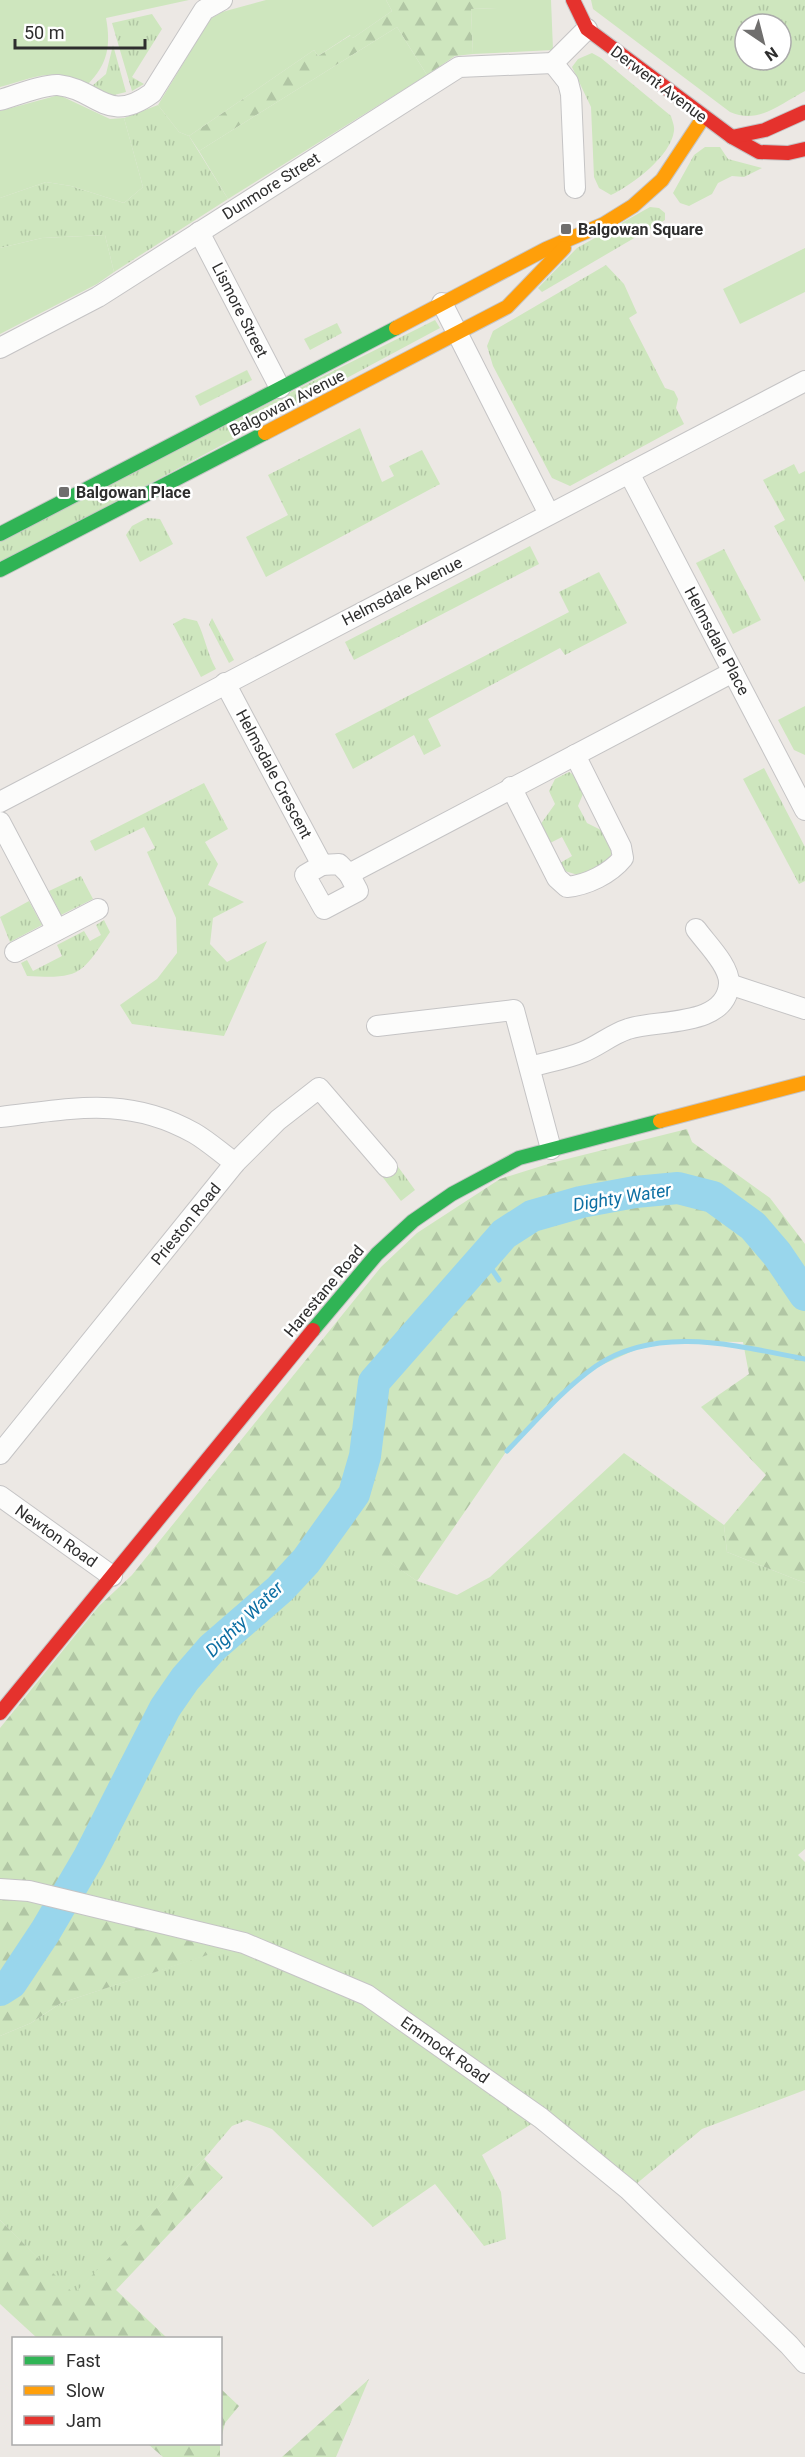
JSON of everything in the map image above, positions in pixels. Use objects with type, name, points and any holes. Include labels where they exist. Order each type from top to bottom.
[{"type":"street","points":[[0,100],[57,85],[112,108],[141,100],[152,93],[204,10],[222,0]]},
{"type":"street","name":"Derwent Avenue","points":[[573,0],[587,29],[732,138]]},
{"type":"street","points":[[575,188],[572,94],[568,82],[553,63],[587,29]]},
{"type":"street","name":"Dunmore Street","points":[[0,348],[98,297],[459,67],[553,63]]},
{"type":"street","points":[[732,138],[765,130],[805,112]]},
{"type":"street","name":"Balgowan Avenue","points":[[0,534],[629,208],[655,188],[703,118]]},
{"type":"street","points":[[732,138],[759,152],[788,153],[805,149]]},
{"type":"street","name":"Lismore Street","points":[[199,232],[280,388]]},
{"type":"street","name":"Balgowan Avenue","points":[[0,570],[507,307],[571,240]]},
{"type":"street","points":[[442,303],[549,514]]},
{"type":"street","name":"Helmsdale Avenue","points":[[0,802],[805,381]]},
{"type":"street","name":"Helmsdale Place","points":[[629,473],[733,672],[799,782],[805,810]]},
{"type":"street","points":[[349,874],[733,672]]},
{"type":"street","name":"Helmsdale Crescent","points":[[225,683],[322,865]]},
{"type":"street","points":[[511,788],[557,878],[567,887],[580,886],[606,873],[615,868],[623,858],[621,847],[574,755]]},
{"type":"street","points":[[0,822],[57,930]]},
{"type":"street","points":[[339,864],[349,874],[358,891],[324,909],[305,875],[322,865],[339,864]]},
{"type":"street","points":[[15,952],[98,909]]},
{"type":"street","points":[[530,1067],[583,1052],[626,1029],[650,1022],[695,1019],[711,1011],[723,999],[729,984],[725,969],[696,929]]},
{"type":"street","points":[[729,984],[805,1009]]},
{"type":"street","points":[[377,1026],[514,1010],[551,1149]]},
{"type":"street","name":"Harestane Road","points":[[3,1704],[112,1576],[358,1274],[392,1238],[432,1204],[474,1178],[519,1158],[805,1083]]},
{"type":"street","name":"Prieston Road","points":[[0,1454],[235,1163],[279,1120],[319,1088],[387,1167]]},
{"type":"street","points":[[1,1118],[88,1107],[124,1107],[173,1122],[196,1134],[235,1163]]},
{"type":"street","name":"Newton Road","points":[[0,1496],[112,1576]]},
{"type":"street","name":"Emmock Road","points":[[0,1889],[29,1891],[243,1943],[367,1995],[541,2118],[629,2190],[789,2344],[805,2363]]},
{"type":"green space","points":[[0,0],[189,0],[106,18],[108,45],[106,54],[100,69],[88,84],[64,76],[44,75],[0,87]]},
{"type":"green space","points":[[266,0],[386,0],[392,11],[353,38],[350,35],[318,56],[314,50],[189,136],[179,132],[158,105],[210,19],[222,12]]},
{"type":"green space","points":[[386,0],[497,0],[498,8],[471,9],[473,54],[455,56],[427,75],[397,27],[199,151],[189,136],[314,50],[318,56],[351,35],[353,38],[392,11]]},
{"type":"green space","points":[[497,0],[551,0],[553,50],[473,54],[471,9],[497,8]]},
{"type":"green space","points":[[591,0],[805,0],[805,91],[778,107],[759,114],[750,116],[730,112],[593,9]]},
{"type":"green space","points":[[152,14],[162,29],[132,77],[144,84],[132,91],[112,23]]},
{"type":"green space","points":[[397,27],[427,75],[228,199],[199,151]]},
{"type":"green space","points":[[113,45],[126,92],[110,96],[92,86],[106,74]]},
{"type":"green space","points":[[592,53],[671,116],[674,128],[671,141],[658,160],[639,177],[611,195],[599,188],[594,177],[591,107],[572,67],[578,59]]},
{"type":"green space","points":[[59,95],[110,119],[124,118],[143,187],[124,203],[71,186],[46,182],[0,198],[0,111]]},
{"type":"green space","points":[[158,105],[179,132],[189,136],[228,199],[114,272],[105,235],[42,238],[0,248],[0,198],[46,182],[71,186],[124,203],[143,187],[124,118]]},
{"type":"green space","points":[[705,147],[720,147],[728,159],[762,168],[744,177],[732,176],[718,183],[712,194],[689,206],[680,203],[673,193],[694,155]]},
{"type":"green space","points":[[650,207],[659,208],[665,213],[665,220],[542,292],[538,288],[577,248]]},
{"type":"green space","points":[[105,235],[114,272],[97,284],[0,334],[0,248],[42,238]]},
{"type":"green space","points":[[805,248],[805,292],[740,324],[723,289]]},
{"type":"green space","points":[[606,265],[624,284],[637,313],[629,318],[665,388],[674,391],[678,399],[676,408],[684,424],[570,486],[552,478],[493,366],[487,346],[493,331]]},
{"type":"green space","points":[[435,320],[440,328],[0,564],[0,538]]},
{"type":"green space","points":[[337,323],[342,333],[310,350],[304,339]]},
{"type":"green space","points":[[247,370],[252,380],[200,406],[195,396]]},
{"type":"green space","points":[[360,428],[382,482],[394,476],[389,466],[422,450],[440,484],[266,577],[246,537],[288,515],[268,475]]},
{"type":"green space","points":[[794,464],[799,474],[805,471],[805,582],[774,526],[785,520],[763,480]]},
{"type":"green space","points":[[147,518],[160,519],[173,544],[140,562],[126,535],[132,526]]},
{"type":"green space","points":[[530,546],[539,564],[354,660],[345,642]]},
{"type":"green space","points":[[724,549],[761,620],[733,634],[696,563]]},
{"type":"green space","points":[[599,572],[627,623],[565,655],[560,648],[428,719],[441,746],[424,755],[414,735],[353,769],[335,734],[569,612],[559,592]]},
{"type":"green space","points":[[184,618],[197,621],[216,669],[201,677],[173,624]]},
{"type":"green space","points":[[212,618],[234,660],[229,663],[209,625]]},
{"type":"green space","points":[[805,706],[805,755],[794,750],[778,720]]},
{"type":"green space","points":[[764,768],[805,847],[805,881],[799,884],[743,779]]},
{"type":"green space","points":[[569,772],[579,778],[585,789],[578,806],[587,823],[605,832],[612,845],[607,863],[581,876],[565,871],[560,863],[572,856],[562,837],[550,843],[540,825],[555,804],[549,791],[555,779]]},
{"type":"green space","points":[[204,783],[228,829],[205,842],[218,864],[208,885],[244,902],[213,918],[210,944],[227,962],[267,941],[224,1036],[132,1024],[120,1005],[157,979],[177,953],[176,918],[147,852],[155,848],[144,827],[95,851],[90,841]]},
{"type":"green space","points":[[81,876],[93,899],[61,915],[49,891]]},
{"type":"green space","points":[[29,901],[42,925],[10,942],[0,917]]},
{"type":"green space","points":[[104,920],[110,932],[85,966],[69,975],[27,976],[21,963],[27,960],[33,971],[62,956],[57,945],[84,931],[90,941],[101,935],[96,925]]},
{"type":"green space","points":[[687,1129],[692,1142],[770,1198],[805,1244],[805,1583],[727,1552],[724,1525],[766,1475],[701,1407],[749,1374],[743,1342],[655,1341],[586,1372],[508,1449],[417,1581],[333,1524],[306,1561],[141,1752],[65,1901],[244,1943],[61,2003],[31,2023],[0,2036],[0,1728],[99,1606],[132,1575],[381,1267],[417,1233],[500,1179],[551,1163]]},
{"type":"green space","points":[[396,1164],[415,1190],[401,1201],[381,1175]]},
{"type":"green space","points":[[624,1453],[724,1525],[727,1552],[805,1583],[805,1849],[798,1855],[805,1862],[805,2090],[702,2129],[629,2190],[541,2118],[482,2155],[501,2192],[506,2239],[484,2246],[435,2184],[373,2227],[272,2129],[247,2120],[232,2126],[204,2159],[74,2295],[0,2220],[0,2036],[31,2023],[61,2003],[242,1943],[65,1901],[141,1752],[306,1561],[334,1523],[417,1581],[457,1595],[490,1577]]},
{"type":"green space","points":[[204,2159],[223,2177],[116,2290],[166,2337],[36,2337],[0,2304],[0,2220],[74,2294]]},
{"type":"green space","points":[[369,2379],[336,2457],[282,2457]]},
{"type":"green space","points":[[222,2390],[239,2406],[225,2423],[222,2435]]},
{"type":"green space","points":[[149,2445],[220,2445],[220,2457],[163,2457]]},
{"type":"waterway","name":"Dighty Water","points":[[0,1990],[11,1983],[45,1932],[89,1857],[165,1708],[185,1679],[212,1648],[280,1589],[306,1561],[354,1494],[365,1456],[374,1382],[504,1234],[532,1216],[581,1202],[635,1192],[678,1188],[713,1197],[753,1226],[777,1254],[805,1295]]},
{"type":"waterway","name":"Dighty Water","points":[[485,1259],[499,1280]]},
{"type":"waterway","name":"Dighty Water","points":[[507,1451],[550,1406],[596,1366],[620,1353],[645,1345],[671,1342],[725,1344],[805,1359]]},
{"type":"traffic: fast","points":[[0,534],[396,328]]},
{"type":"traffic: fast","points":[[0,570],[265,433]]},
{"type":"traffic: fast","points":[[313,1330],[377,1254],[413,1221],[452,1194],[519,1158],[660,1121]]},
{"type":"traffic: slow","points":[[396,328],[546,249],[604,224],[633,206],[662,180],[703,118]]},
{"type":"traffic: slow","points":[[265,433],[507,307],[564,248]]},
{"type":"traffic: slow","points":[[660,1121],[805,1083]]},
{"type":"traffic: jam","points":[[573,0],[587,29],[732,137],[759,152],[788,153],[805,149]]},
{"type":"traffic: jam","points":[[732,137],[765,130],[805,112]]},
{"type":"traffic: jam","points":[[0,1713],[313,1330]]},
{"type":"place","name":"Balgowan Square","points":[[566,229]]},
{"type":"place","name":"Balgowan Place","points":[[64,492]]}]
